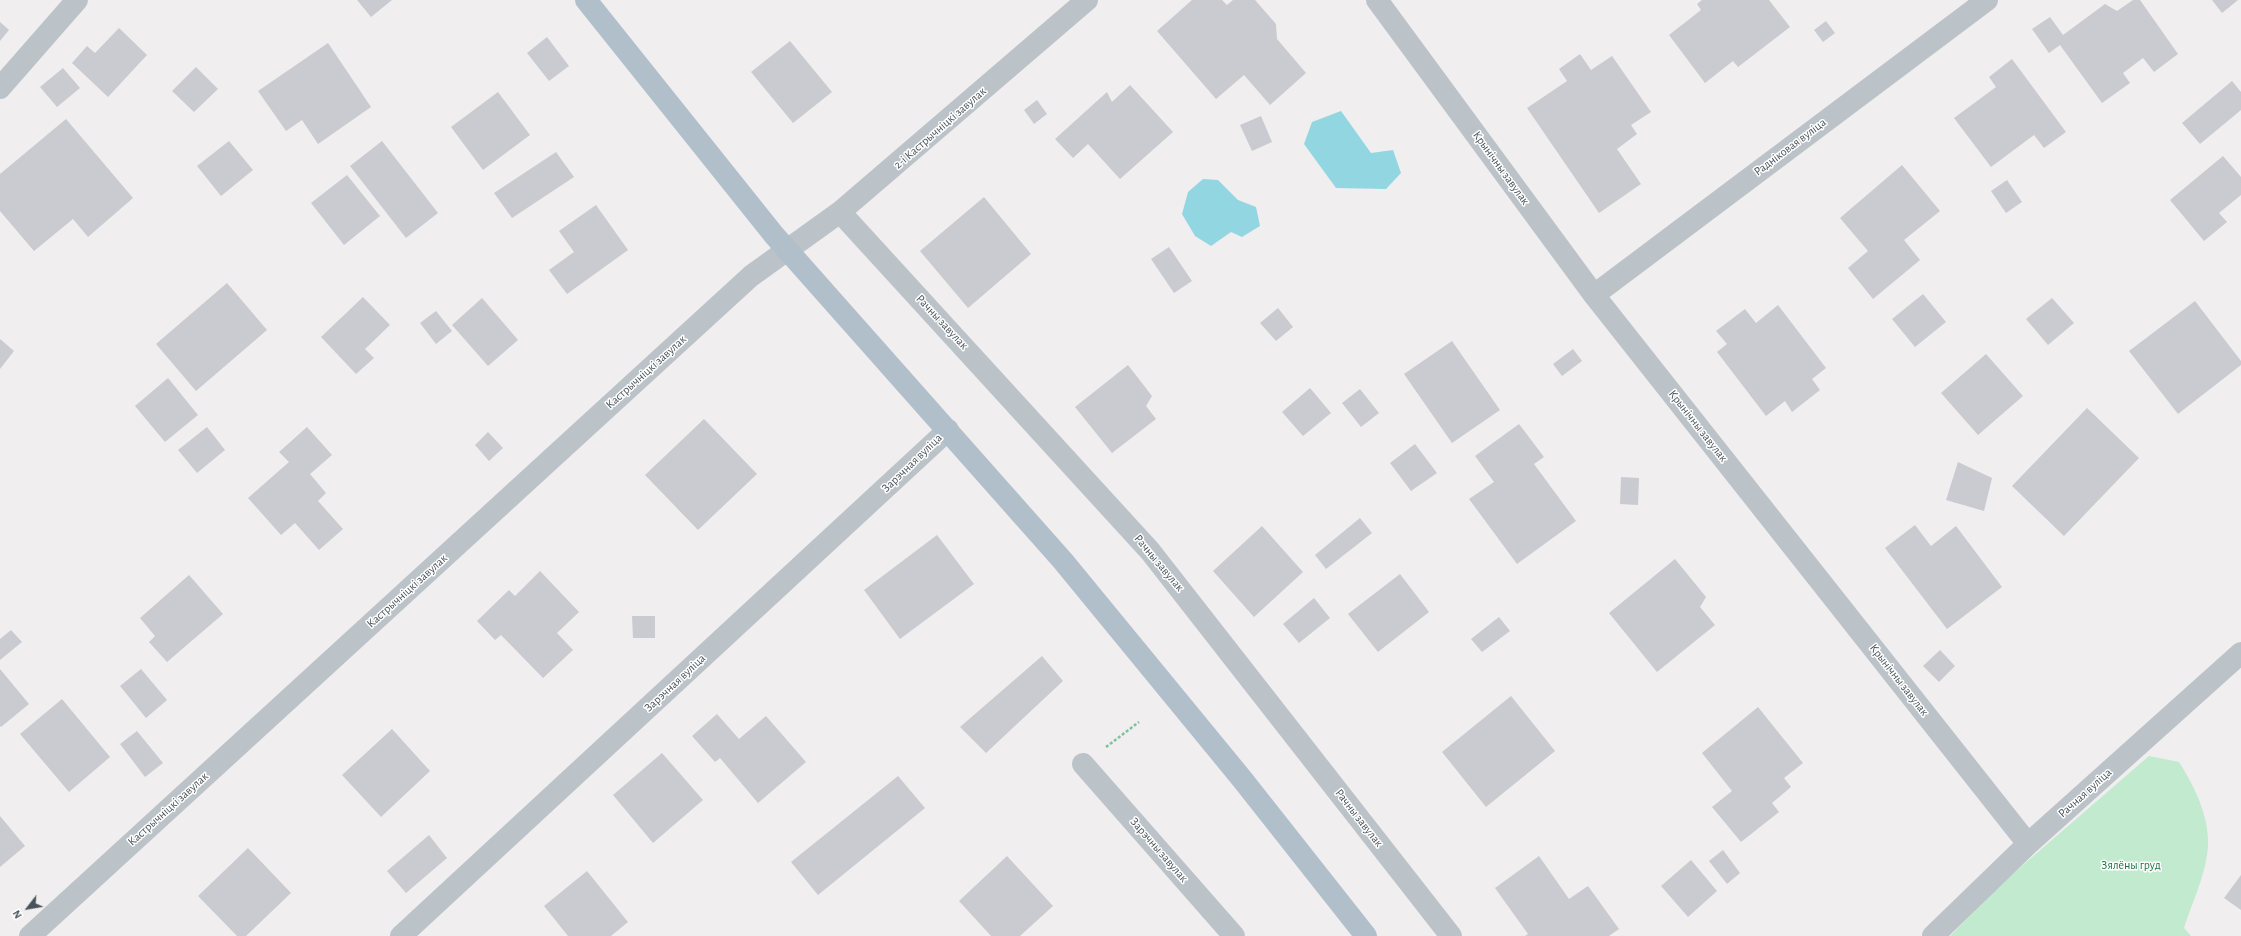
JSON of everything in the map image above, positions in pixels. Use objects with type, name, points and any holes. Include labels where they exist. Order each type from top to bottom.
[{"type":"main road","points":[[586,0],[788,251],[1063,561],[1242,779],[1366,936]]},
{"type":"street","points":[[0,88],[77,0]]},
{"type":"street","name":"2-і Кастрычніцкі завулак","points":[[788,251],[840,212],[1087,0]]},
{"type":"street","name":"Крынічны завулак","points":[[1377,0],[1594,295],[2028,844]]},
{"type":"street","name":"Радніковая вуліца","points":[[1594,295],[1987,0]]},
{"type":"street","name":"Рачны завулак","points":[[840,212],[1150,551],[1451,936]]},
{"type":"street","name":"Кастрычніцкі завулак","points":[[30,936],[751,276],[788,251]]},
{"type":"street","name":"Зарэчная вуліца","points":[[401,936],[948,430]]},
{"type":"street","name":"Рачная вуліца","points":[[1933,936],[2028,844],[2241,653]]},
{"type":"street","name":"Зарэчны завулак","points":[[1083,764],[1234,936]]},
{"type":"path","points":[[1083,764],[1139,722]]},
{"type":"green space","name":"Зялёны груд","points":[[2149,756],[2179,762],[2194,789],[2205,818],[2208,839],[2206,861],[2200,884],[2184,928],[2191,936],[1950,936],[2001,884]]},
{"type":"water","points":[[1341,111],[1371,153],[1393,150],[1401,173],[1386,189],[1336,188],[1304,144],[1312,122]]},
{"type":"water","points":[[1203,179],[1218,180],[1238,200],[1256,207],[1260,226],[1242,237],[1231,232],[1211,246],[1195,236],[1182,214],[1188,192]]},
{"type":"building","points":[[357,0],[392,0],[371,17]]},
{"type":"building","points":[[1192,0],[1222,0],[1227,5],[1233,0],[1255,0],[1276,24],[1277,39],[1306,73],[1270,105],[1244,75],[1216,99],[1157,31]]},
{"type":"building","points":[[1702,0],[1769,0],[1790,27],[1738,67],[1733,61],[1705,83],[1669,35],[1701,10],[1697,4]]},
{"type":"building","points":[[2133,0],[2140,0],[2178,54],[2154,72],[2143,58],[2123,73],[2130,83],[2102,103],[2060,45],[2049,53],[2032,29],[2050,17],[2063,35],[2105,4],[2117,11]]},
{"type":"building","points":[[2212,0],[2238,0],[2222,13]]},
{"type":"building","points":[[1826,21],[1835,33],[1823,42],[1814,30]]},
{"type":"building","points":[[0,22],[9,30],[0,41]]},
{"type":"building","points":[[119,28],[147,55],[108,97],[72,63],[87,46],[95,53]]},
{"type":"building","points":[[547,37],[569,66],[549,81],[527,53]]},
{"type":"building","points":[[790,41],[832,92],[793,123],[751,72]]},
{"type":"building","points":[[328,43],[371,107],[318,144],[302,120],[286,131],[258,91]]},
{"type":"building","points":[[1580,54],[1591,70],[1612,56],[1651,112],[1631,125],[1637,134],[1617,149],[1641,184],[1599,213],[1527,108],[1567,81],[1559,69]]},
{"type":"building","points":[[2012,59],[2066,132],[2044,148],[2034,135],[1991,167],[1954,118],[1996,87],[1989,77]]},
{"type":"building","points":[[196,67],[218,89],[194,112],[172,91]]},
{"type":"building","points":[[63,68],[80,88],[57,107],[40,87]]},
{"type":"building","points":[[2232,81],[2241,92],[2241,110],[2200,144],[2182,123]]},
{"type":"building","points":[[1130,85],[1173,132],[1120,179],[1088,144],[1073,158],[1055,139],[1107,92],[1112,102]]},
{"type":"building","points":[[498,92],[530,135],[483,170],[451,127]]},
{"type":"building","points":[[1037,100],[1047,114],[1034,124],[1024,110]]},
{"type":"building","points":[[1261,116],[1272,142],[1252,151],[1240,125]]},
{"type":"building","points":[[66,119],[133,198],[88,237],[73,219],[34,251],[0,211],[0,174]]},
{"type":"building","points":[[229,141],[253,170],[221,196],[197,166]]},
{"type":"building","points":[[382,141],[438,213],[406,238],[350,166]]},
{"type":"building","points":[[556,152],[574,177],[512,218],[494,193]]},
{"type":"building","points":[[2223,156],[2241,177],[2241,195],[2219,213],[2227,222],[2204,241],[2170,200]]},
{"type":"building","points":[[1902,165],[1940,211],[1904,240],[1920,260],[1873,299],[1848,268],[1868,251],[1840,218]]},
{"type":"building","points":[[347,175],[380,216],[344,245],[311,203]]},
{"type":"building","points":[[2007,180],[2022,202],[2006,213],[1991,191]]},
{"type":"building","points":[[984,197],[1031,254],[968,308],[920,251]]},
{"type":"building","points":[[596,205],[628,250],[567,294],[549,270],[574,252],[559,231]]},
{"type":"building","points":[[1169,247],[1192,281],[1174,293],[1151,259]]},
{"type":"building","points":[[227,283],[267,330],[196,391],[156,344]]},
{"type":"building","points":[[1923,294],[1946,322],[1915,347],[1892,319]]},
{"type":"building","points":[[363,297],[390,325],[365,349],[374,358],[356,374],[321,337]]},
{"type":"building","points":[[482,298],[518,340],[488,366],[452,325]]},
{"type":"building","points":[[2052,298],[2074,323],[2048,345],[2026,319]]},
{"type":"building","points":[[2195,301],[2241,361],[2241,365],[2178,414],[2129,351]]},
{"type":"building","points":[[1778,305],[1826,368],[1812,379],[1820,390],[1792,412],[1785,401],[1766,416],[1717,352],[1727,344],[1716,331],[1745,309],[1756,323]]},
{"type":"building","points":[[1278,308],[1293,327],[1276,341],[1260,323]]},
{"type":"building","points":[[436,311],[452,331],[436,344],[420,323]]},
{"type":"building","points":[[0,339],[14,351],[0,369]]},
{"type":"building","points":[[1452,341],[1500,410],[1452,443],[1404,374]]},
{"type":"building","points":[[1573,349],[1582,361],[1562,376],[1553,364]]},
{"type":"building","points":[[1986,354],[2023,396],[1978,435],[1941,393]]},
{"type":"building","points":[[1128,365],[1152,396],[1146,406],[1156,419],[1112,453],[1075,407]]},
{"type":"building","points":[[168,378],[198,415],[165,442],[135,406]]},
{"type":"building","points":[[1310,388],[1331,413],[1303,436],[1282,412]]},
{"type":"building","points":[[1360,389],[1379,413],[1361,427],[1342,403]]},
{"type":"building","points":[[2087,408],[2139,458],[2064,536],[2012,486]]},
{"type":"building","points":[[704,419],[757,474],[698,530],[645,475]]},
{"type":"building","points":[[1519,424],[1544,457],[1534,464],[1576,521],[1517,564],[1469,499],[1494,482],[1475,456]]},
{"type":"building","points":[[207,427],[225,450],[197,473],[178,450]]},
{"type":"building","points":[[307,427],[332,455],[310,474],[326,493],[318,501],[343,529],[319,550],[295,523],[281,535],[248,498],[289,462],[279,452]]},
{"type":"building","points":[[488,432],[503,448],[489,461],[475,445]]},
{"type":"building","points":[[1415,444],[1437,473],[1411,491],[1390,463]]},
{"type":"building","points":[[1958,462],[1992,478],[1984,511],[1946,500]]},
{"type":"building","points":[[1621,477],[1639,478],[1638,505],[1620,504]]},
{"type":"building","points":[[1360,518],[1372,533],[1326,569],[1315,555]]},
{"type":"building","points":[[1915,525],[1931,546],[1956,526],[2002,587],[1947,629],[1885,548]]},
{"type":"building","points":[[1262,526],[1303,572],[1254,617],[1213,571]]},
{"type":"building","points":[[937,535],[974,584],[900,639],[864,590]]},
{"type":"building","points":[[1675,559],[1706,597],[1700,607],[1715,625],[1657,672],[1609,613]]},
{"type":"building","points":[[540,571],[579,612],[557,633],[573,650],[543,678],[501,635],[495,640],[477,621],[509,590],[515,596]]},
{"type":"building","points":[[1400,574],[1429,612],[1378,652],[1348,614]]},
{"type":"building","points":[[189,575],[223,614],[167,662],[149,642],[155,636],[140,618]]},
{"type":"building","points":[[1314,598],[1330,618],[1299,643],[1283,624]]},
{"type":"building","points":[[632,616],[655,616],[655,638],[633,638]]},
{"type":"building","points":[[1499,617],[1510,631],[1482,652],[1471,639]]},
{"type":"building","points":[[11,630],[22,642],[0,660],[0,639]]},
{"type":"building","points":[[1940,650],[1955,666],[1939,682],[1923,666]]},
{"type":"building","points":[[1042,656],[1063,681],[986,753],[960,727]]},
{"type":"building","points":[[0,669],[29,704],[1,727],[0,726]]},
{"type":"building","points":[[141,669],[167,700],[146,718],[120,686]]},
{"type":"building","points":[[1511,696],[1555,751],[1486,807],[1442,752]]},
{"type":"building","points":[[62,699],[110,757],[69,792],[20,734]]},
{"type":"building","points":[[1758,707],[1803,763],[1784,778],[1791,787],[1772,803],[1779,812],[1741,842],[1712,807],[1732,791],[1702,753]]},
{"type":"building","points":[[717,714],[739,739],[766,716],[806,762],[758,803],[720,758],[715,762],[692,736]]},
{"type":"building","points":[[392,729],[430,771],[381,817],[342,775]]},
{"type":"building","points":[[137,731],[163,763],[145,777],[120,744]]},
{"type":"building","points":[[662,753],[703,800],[653,843],[613,795]]},
{"type":"building","points":[[898,776],[925,808],[818,895],[791,862]]},
{"type":"building","points":[[0,816],[25,846],[0,867]]},
{"type":"building","points":[[429,835],[447,858],[406,893],[387,871]]},
{"type":"building","points":[[248,848],[291,893],[246,936],[237,936],[198,896]]},
{"type":"building","points":[[1723,850],[1740,873],[1727,884],[1709,861]]},
{"type":"building","points":[[1007,856],[1053,906],[1020,936],[991,936],[959,901]]},
{"type":"building","points":[[1539,856],[1569,899],[1588,886],[1619,929],[1609,936],[1525,936],[1528,934],[1495,888]]},
{"type":"building","points":[[1691,860],[1717,891],[1688,917],[1661,886]]},
{"type":"building","points":[[587,871],[628,922],[611,936],[568,936],[544,906]]},
{"type":"building","points":[[2241,875],[2241,910],[2224,898]]}]
